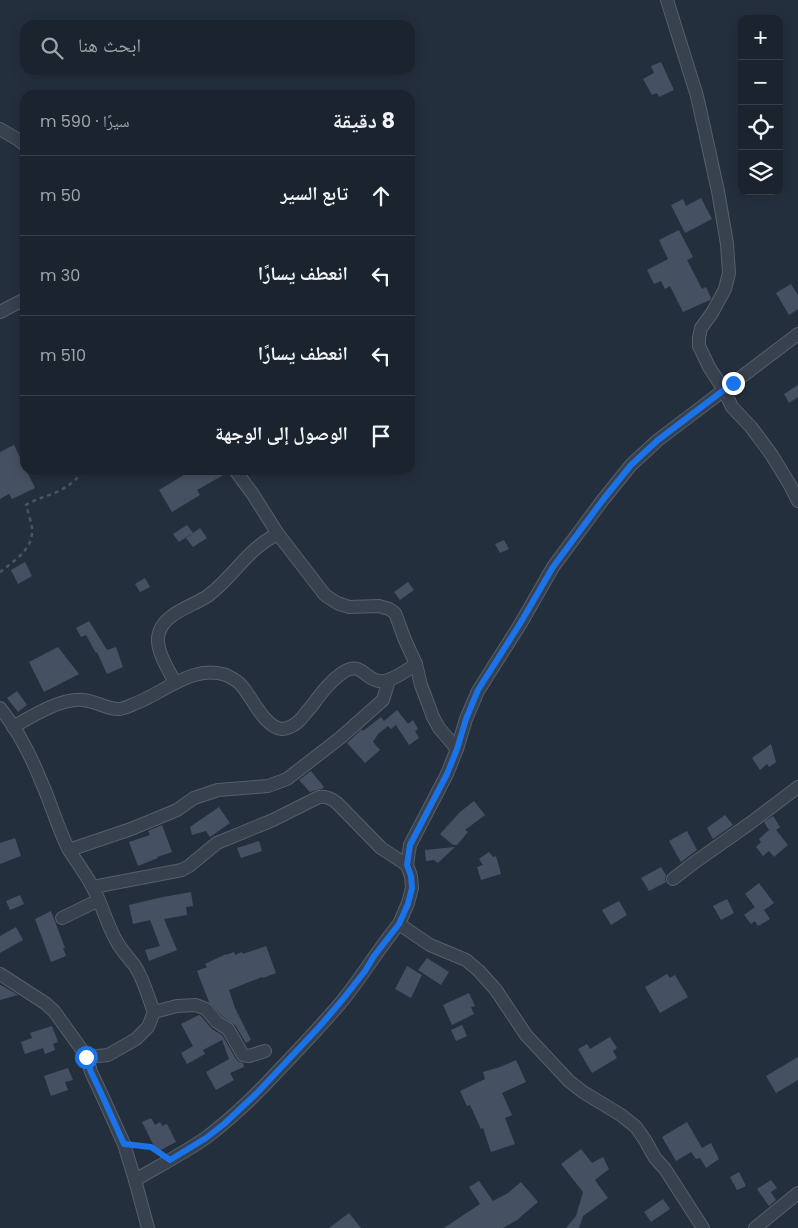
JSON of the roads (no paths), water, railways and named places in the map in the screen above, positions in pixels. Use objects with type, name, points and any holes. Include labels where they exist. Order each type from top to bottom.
[{"type":"street","points":[[667,0],[697,96],[718,191],[727,244],[728,273],[725,290],[701,328],[698,338],[699,346],[732,407],[751,427],[771,454],[798,501]]},
{"type":"street","points":[[0,129],[20,141]]},
{"type":"street","points":[[0,312],[20,302]]},
{"type":"street","points":[[135,1180],[206,1138],[224,1124],[257,1093],[313,1034],[365,971],[399,924],[408,904],[412,888],[411,876],[407,865],[410,845],[447,774],[478,690],[553,567],[631,465],[658,440],[798,334]]},
{"type":"street","points":[[239,475],[278,534],[325,595],[337,604],[349,607],[379,606],[389,608],[395,613],[439,728],[457,749]]},
{"type":"street","points":[[175,682],[163,660],[159,645],[158,634],[163,623],[210,594],[259,546],[278,534]]},
{"type":"street","points":[[13,726],[36,714],[70,701],[82,700],[121,709],[140,702],[175,682],[196,674],[211,672],[226,675],[241,684],[271,724],[281,729],[289,728],[299,721],[333,680],[344,672],[352,669],[360,670],[372,679],[380,682],[389,680],[416,664]]},
{"type":"street","points":[[69,850],[131,829],[177,810],[194,798],[218,790],[268,786],[287,779],[340,738],[383,700],[389,680]]},
{"type":"street","points":[[0,708],[13,726],[31,758],[61,834],[93,887],[118,944],[141,977],[154,1012],[148,1027],[136,1039],[108,1055],[86,1057]]},
{"type":"street","points":[[673,879],[798,787]]},
{"type":"street","points":[[93,887],[182,870],[217,843],[325,796],[337,803],[381,848],[407,865]]},
{"type":"street","points":[[62,918],[99,900]]},
{"type":"street","points":[[399,924],[430,945],[466,960],[496,990],[526,1035],[569,1081],[636,1127],[646,1140],[655,1158],[665,1169],[698,1226]]},
{"type":"street","points":[[0,974],[54,1011],[86,1057],[124,1144],[148,1228]]},
{"type":"street","points":[[154,1012],[176,1006],[196,1005],[206,1009],[217,1022],[228,1029],[243,1055],[249,1056],[265,1051]]},
{"type":"street","points":[[755,1228],[798,1193]]}]
